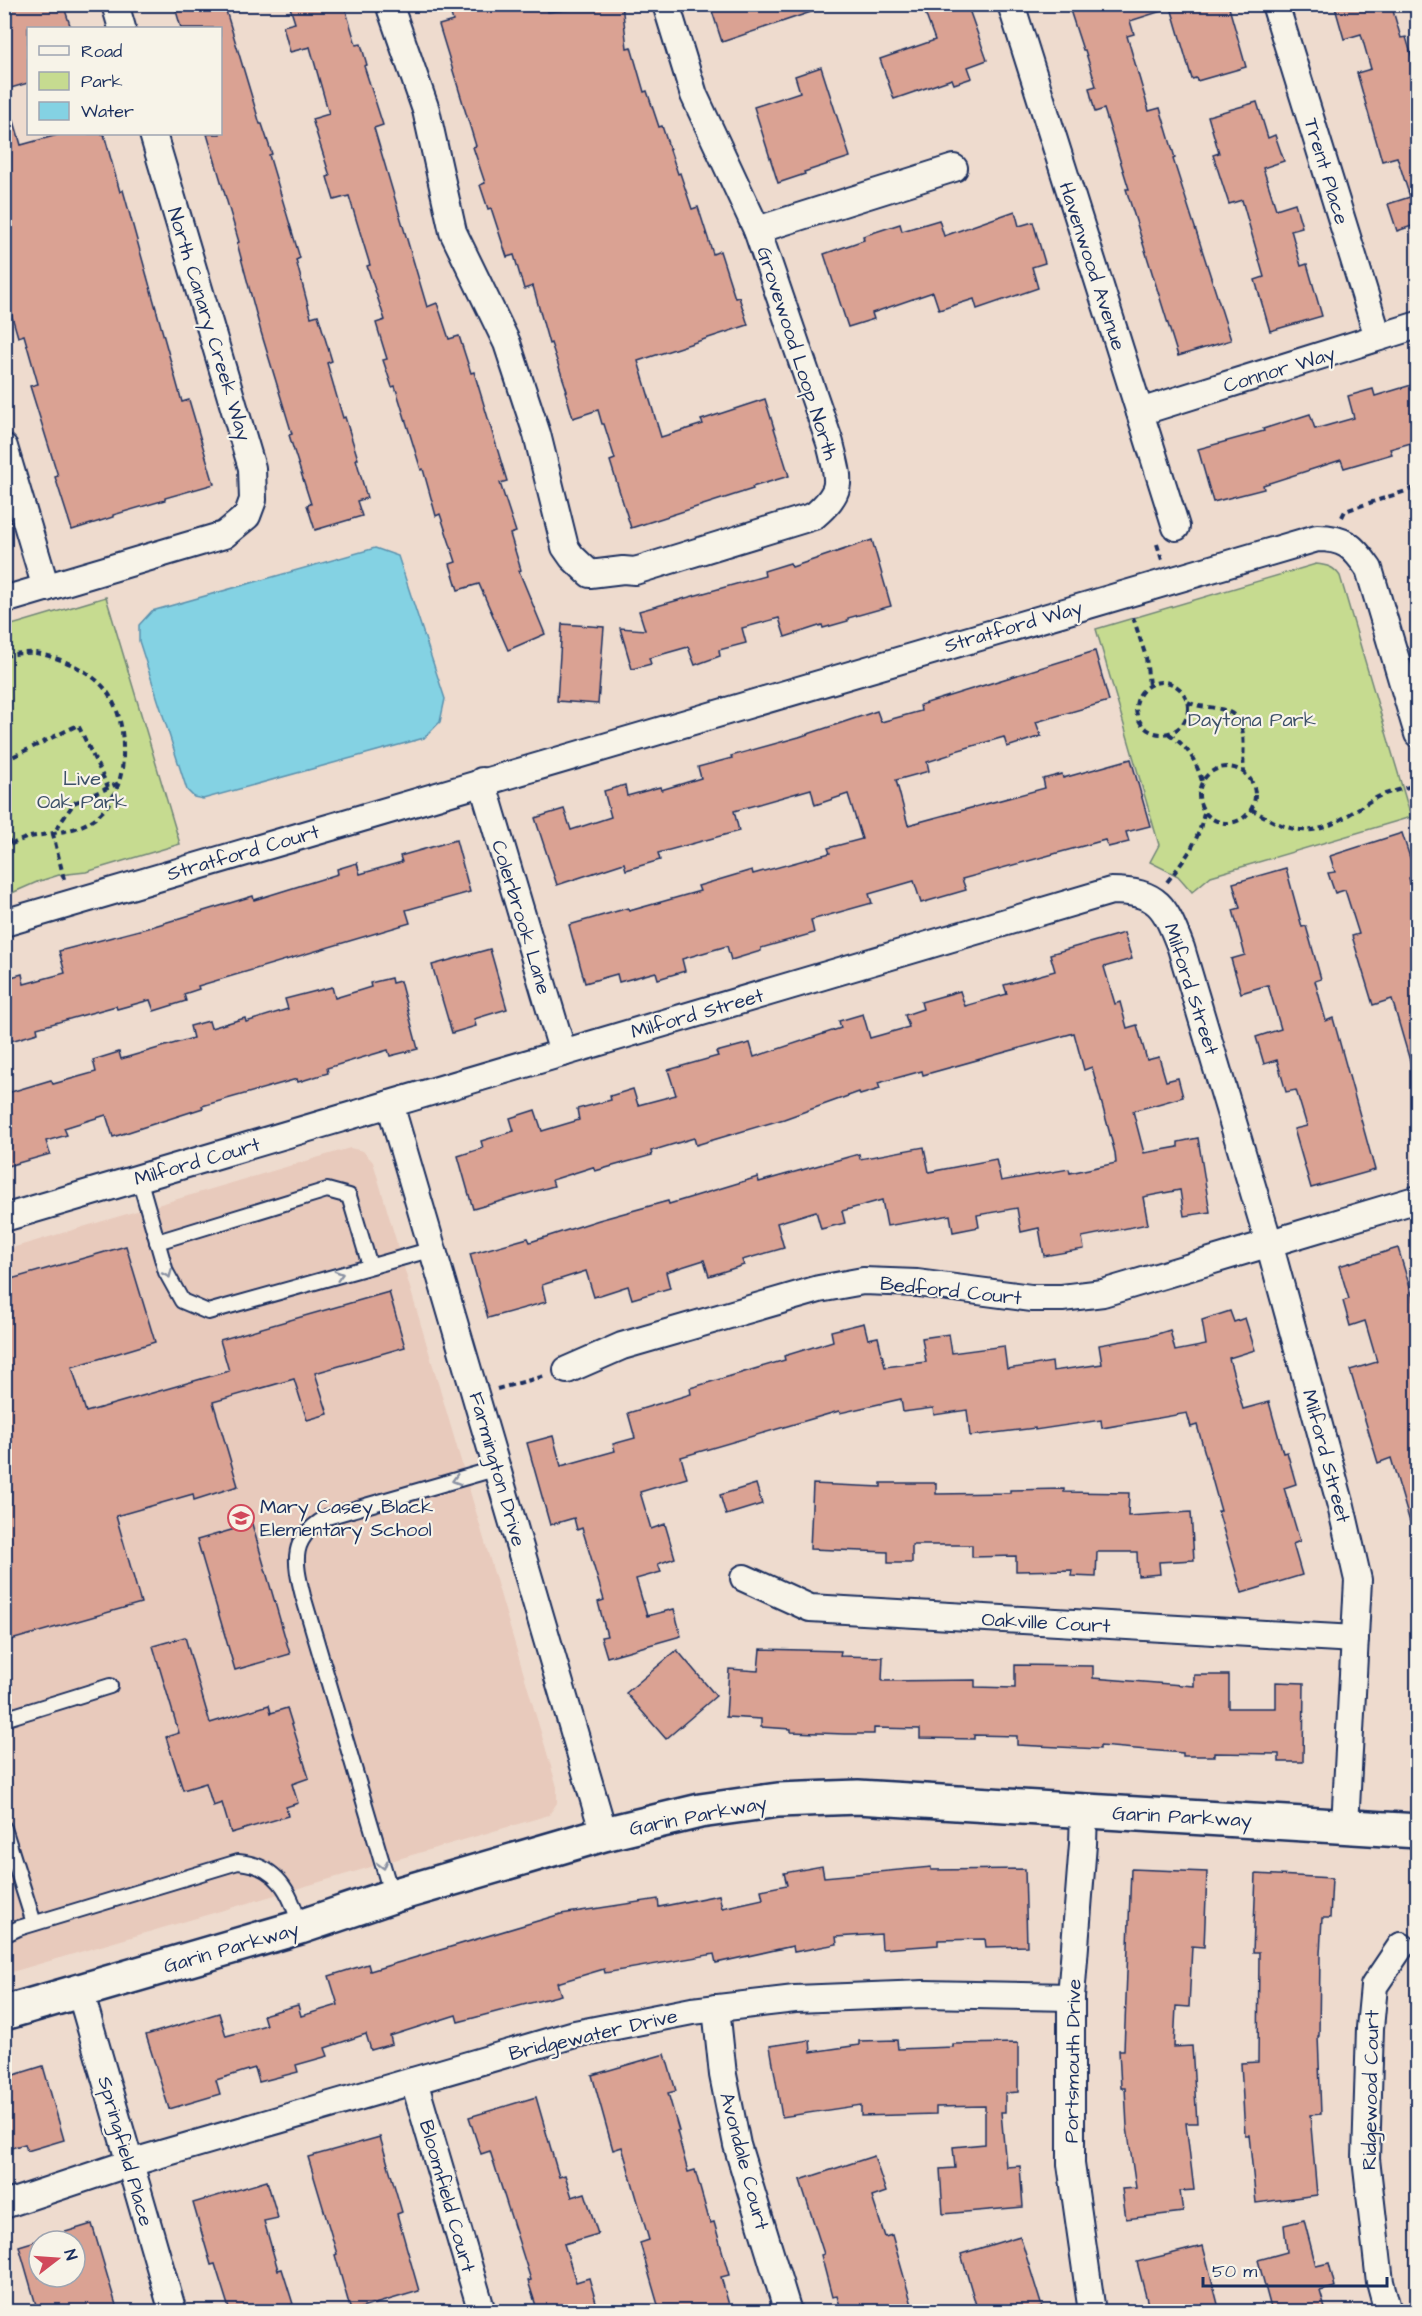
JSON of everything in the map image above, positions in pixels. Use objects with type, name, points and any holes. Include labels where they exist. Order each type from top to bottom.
[{"type":"street","points":[[115,4],[122,27]]},
{"type":"street","name":"Grovewood Loop North","points":[[389,4],[426,110],[453,232],[507,344],[537,434],[565,547],[590,574],[634,571],[814,516],[836,494],[838,478],[830,443],[758,230],[694,95],[666,4]]},
{"type":"street","name":"Havenwood Avenue","points":[[1011,4],[1176,527]]},
{"type":"street","name":"Trent Place","points":[[1275,4],[1378,337]]},
{"type":"street","name":"North Canary Creek Way","points":[[46,588],[224,535],[247,516],[253,500],[252,468],[153,135]]},
{"type":"street","points":[[758,230],[954,168]]},
{"type":"street","name":"Connor Way","points":[[1140,412],[1418,325]]},
{"type":"street","points":[[4,447],[46,588],[4,600]]},
{"type":"street","name":"Stratford Way","points":[[482,781],[1300,542],[1317,538],[1334,538]]},
{"type":"street","points":[[1334,538],[1358,552],[1369,569],[1418,734]]},
{"type":"street","name":"Stratford Court","points":[[4,923],[482,781]]},
{"type":"street","name":"Colerbrook Lane","points":[[482,781],[563,1053]]},
{"type":"street","name":"Milford Street","points":[[390,1104],[1111,891],[1132,891],[1154,899],[1169,916],[1181,948],[1269,1243],[1341,1506],[1358,1580],[1346,1826]]},
{"type":"street","name":"Milford Court","points":[[4,1218],[390,1104]]},
{"type":"street","name":"Farmington Drive","points":[[390,1104],[604,1834]]},
{"type":"street","name":"Bedford Court","points":[[567,1370],[622,1346],[819,1289],[863,1281],[917,1283],[1031,1298],[1062,1298],[1103,1293],[1418,1199]]},
{"type":"street","name":"Oakville Court","points":[[744,1578],[810,1608],[1355,1639]]},
{"type":"street","name":"Garin Parkway","points":[[4,2013],[300,1927],[392,1896],[604,1834],[700,1811],[778,1800],[858,1797],[1418,1831]]},
{"type":"street","name":"Portsmouth Drive","points":[[1084,1810],[1071,1997],[1071,2164],[1092,2312]]},
{"type":"street","name":"Ridgewood Court","points":[[1388,2312],[1380,2282],[1366,2159],[1370,2028],[1374,1986],[1401,1946]]},
{"type":"street","name":"Springfield Place","points":[[80,1991],[173,2312]]},
{"type":"street","name":"Bridgewater Drive","points":[[4,2205],[130,2163],[574,2034],[716,2008],[795,1999],[924,1994],[1071,1997]]},
{"type":"street","name":"Avondale Court","points":[[716,2008],[723,2075],[737,2145],[788,2312]]},
{"type":"street","name":"Bloomfield Court","points":[[414,2081],[482,2312]]},
{"type":"lane","points":[[139,1178],[166,1272],[182,1301],[208,1312],[433,1249]]},
{"type":"lane","points":[[157,1242],[327,1191],[349,1196],[370,1266]]},
{"type":"lane","points":[[392,1896],[303,1596],[296,1561],[301,1540],[308,1530],[321,1520],[338,1512],[498,1468]]},
{"type":"lane","points":[[4,1719],[111,1686]]},
{"type":"lane","points":[[4,1828],[34,1923]]},
{"type":"lane","points":[[4,1935],[34,1923],[238,1862],[251,1863],[275,1877],[287,1889],[300,1927]]},
{"type":"path","points":[[1334,538],[1345,511],[1418,486]]},
{"type":"path","points":[[1169,580],[1157,544],[1176,527]]},
{"type":"path","points":[[1126,593],[1146,657],[1149,686]]},
{"type":"path","points":[[4,656],[23,653],[37,654],[61,661],[99,681],[112,698],[123,733],[123,757],[118,783],[103,811],[91,822],[72,830],[28,838],[4,847]]},
{"type":"path","points":[[1165,682],[1183,692],[1188,701],[1185,722],[1169,734],[1149,731],[1141,724],[1137,715],[1136,705],[1139,695],[1149,686],[1165,682]]},
{"type":"path","points":[[1188,701],[1204,708],[1226,710],[1238,717],[1244,734],[1242,751],[1244,772],[1254,787],[1255,799],[1244,818],[1234,823],[1212,820],[1204,812],[1199,802],[1198,791],[1202,781],[1209,772],[1219,767],[1230,767],[1244,772]]},
{"type":"path","points":[[4,761],[78,725],[108,787]]},
{"type":"path","points":[[1169,734],[1188,749],[1202,781]]},
{"type":"path","points":[[62,873],[53,834],[74,803],[118,783]]},
{"type":"path","points":[[1251,809],[1289,828],[1313,830],[1341,820],[1381,796],[1418,784]]},
{"type":"path","points":[[1154,899],[1194,847],[1204,812]]},
{"type":"path","points":[[4,830],[11,844]]},
{"type":"path","points":[[476,1394],[567,1370]]},
{"type":"shaded area","name":"Mary Casey Black Elementary School","points":[[350,1148],[363,1151],[373,1162],[557,1787],[557,1803],[549,1815],[5,1974],[5,1250]]},
{"type":"green space","name":"Daytona Park","points":[[1316,564],[1330,567],[1340,576],[1411,817],[1211,876],[1192,892],[1178,876],[1150,862],[1159,845],[1096,629]]},
{"type":"green space","name":"Live Oak Park","points":[[106,597],[180,844],[86,872],[59,875],[5,896],[5,627]]},
{"type":"water","points":[[375,548],[398,556],[445,699],[440,722],[424,738],[203,799],[194,797],[187,790],[139,641],[139,625],[152,611]]},
{"type":"building","points":[[4,4],[63,4],[71,27],[27,27],[27,83],[4,90]]},
{"type":"building","points":[[174,4],[224,4],[260,124],[262,124],[272,154],[269,155],[300,258],[296,260],[311,317],[318,315],[332,361],[327,363],[358,459],[356,459],[367,498],[357,501],[362,516],[315,530],[307,505],[311,504],[289,435],[292,434],[261,332],[237,243],[239,242],[207,135],[222,135],[222,27],[181,27]]},
{"type":"building","points":[[289,4],[344,4],[356,45],[361,44],[367,65],[364,66],[383,125],[374,128],[427,307],[437,303],[449,339],[459,336],[471,373],[474,372],[507,481],[500,483],[516,532],[510,534],[521,570],[519,571],[545,634],[508,650],[479,584],[458,590],[450,564],[456,562],[440,514],[436,516],[395,386],[392,387],[383,360],[387,359],[376,323],[385,320],[367,266],[370,265],[349,196],[334,200],[327,177],[330,176],[312,119],[329,114],[310,47],[290,52],[283,26],[295,23]]},
{"type":"building","points":[[448,4],[547,4],[548,12],[622,4],[627,48],[631,47],[644,92],[647,91],[659,127],[662,126],[692,209],[698,207],[713,254],[720,251],[735,298],[739,297],[748,325],[638,361],[661,437],[703,424],[701,420],[765,399],[789,476],[631,528],[610,461],[615,459],[598,410],[573,418],[565,391],[567,391],[551,343],[549,344],[533,286],[524,289],[514,255],[507,257],[491,208],[488,209],[480,185],[485,183],[473,147],[476,146],[439,25],[453,21]]},
{"type":"building","points":[[732,4],[822,4],[823,8],[722,42],[712,11]]},
{"type":"building","points":[[939,4],[967,4],[987,60],[968,67],[972,78],[954,84],[952,79],[894,99],[880,59],[935,40],[924,10]]},
{"type":"building","points":[[1068,4],[1168,4],[1168,9],[1130,21],[1134,34],[1127,36],[1149,111],[1160,108],[1175,158],[1173,159],[1231,340],[1178,356],[1126,189],[1129,189],[1104,109],[1095,112],[1089,88],[1096,86]]},
{"type":"building","points":[[1170,4],[1228,4],[1246,67],[1197,81],[1196,78],[1192,79]]},
{"type":"building","points":[[1334,4],[1391,4],[1401,38],[1406,37],[1418,77],[1418,224],[1397,231],[1388,204],[1410,197],[1397,157],[1382,161],[1357,73],[1371,69],[1361,34],[1344,39]]},
{"type":"building","points":[[821,67],[850,157],[778,183],[754,107],[800,92],[795,76]]},
{"type":"building","points":[[1257,102],[1268,138],[1275,135],[1284,161],[1263,168],[1276,209],[1295,203],[1302,227],[1291,230],[1301,266],[1307,264],[1322,316],[1270,331],[1255,280],[1264,277],[1242,200],[1229,204],[1213,155],[1219,153],[1208,116]]},
{"type":"building","points":[[10,107],[21,145],[57,135],[104,135],[120,192],[123,190],[182,402],[189,400],[214,484],[72,530],[30,386],[38,384],[24,335],[18,337],[9,306],[4,307],[4,108]]},
{"type":"building","points":[[1015,211],[1019,226],[1033,222],[1045,263],[1032,267],[1038,288],[977,309],[974,299],[939,310],[933,292],[872,313],[874,319],[848,327],[824,254],[864,240],[863,236],[900,224],[902,231],[939,220],[944,236]]},
{"type":"building","points":[[1418,383],[1418,441],[1390,449],[1392,454],[1344,468],[1341,460],[1263,485],[1264,489],[1213,502],[1198,449],[1264,431],[1263,429],[1310,414],[1315,429],[1354,418],[1348,396],[1373,389],[1375,396]]},
{"type":"building","points":[[872,540],[891,606],[848,618],[848,621],[823,628],[822,625],[785,637],[779,618],[742,628],[746,643],[719,650],[720,656],[695,665],[688,647],[649,658],[651,664],[632,669],[620,628],[645,630],[639,611],[765,576],[764,571],[790,563],[792,567]]},
{"type":"building","points":[[562,624],[604,627],[598,704],[557,701]]},
{"type":"building","points":[[1095,651],[1109,701],[1036,722],[1041,736],[1007,747],[1004,737],[952,752],[952,754],[927,762],[929,771],[896,780],[908,825],[1045,788],[1043,779],[1062,774],[1063,778],[1131,759],[1150,826],[1126,832],[1129,842],[1108,847],[1105,840],[962,879],[966,890],[921,903],[914,881],[869,894],[872,903],[811,920],[814,933],[761,948],[761,951],[731,960],[727,946],[682,959],[685,971],[658,979],[656,972],[619,982],[617,974],[585,983],[569,925],[700,891],[698,886],[752,870],[753,874],[830,853],[828,848],[862,839],[848,794],[815,805],[811,789],[734,811],[739,831],[658,853],[660,860],[626,870],[624,863],[557,885],[535,818],[564,809],[571,830],[611,817],[604,791],[625,785],[627,796],[660,787],[661,790],[701,778],[698,767],[732,758],[731,756],[799,737],[877,711],[881,722],[921,711],[920,705]]},
{"type":"building","points":[[1402,833],[1416,876],[1409,878],[1418,906],[1418,1067],[1412,1068],[1392,999],[1373,1005],[1352,936],[1359,934],[1345,890],[1335,893],[1328,873],[1335,872],[1330,856]]},
{"type":"building","points":[[456,840],[470,892],[406,910],[410,923],[198,986],[199,989],[184,994],[186,1001],[154,1011],[150,1000],[117,1009],[116,1006],[37,1028],[38,1033],[4,1043],[4,979],[22,974],[24,984],[65,973],[59,951],[151,927],[253,896],[254,900],[338,874],[337,869],[357,863],[360,874],[402,862],[400,856]]},
{"type":"building","points":[[1286,868],[1302,927],[1306,926],[1321,979],[1315,981],[1326,1021],[1333,1018],[1375,1170],[1311,1188],[1294,1129],[1307,1126],[1296,1090],[1286,1092],[1277,1060],[1264,1064],[1256,1037],[1281,1029],[1268,985],[1241,993],[1231,959],[1245,955],[1233,910],[1240,908],[1233,883]]},
{"type":"building","points":[[1124,933],[1132,959],[1104,967],[1115,1004],[1120,1002],[1127,1028],[1137,1025],[1147,1060],[1159,1057],[1166,1081],[1178,1078],[1183,1097],[1133,1111],[1144,1153],[1178,1147],[1178,1142],[1198,1138],[1210,1212],[1184,1216],[1180,1190],[1143,1197],[1148,1224],[1082,1237],[1084,1249],[1044,1256],[1039,1228],[1021,1232],[1017,1208],[977,1215],[979,1227],[953,1232],[950,1215],[887,1226],[882,1200],[842,1211],[845,1223],[821,1229],[816,1211],[777,1223],[784,1248],[742,1260],[744,1265],[709,1276],[704,1260],[666,1272],[670,1288],[632,1299],[628,1286],[594,1297],[586,1271],[542,1285],[546,1302],[488,1318],[470,1254],[528,1238],[530,1242],[599,1220],[668,1201],[669,1204],[758,1177],[759,1182],[859,1154],[860,1159],[924,1147],[929,1172],[996,1159],[1001,1181],[1069,1169],[1070,1173],[1116,1163],[1092,1067],[1084,1070],[1074,1033],[923,1075],[922,1071],[878,1083],[880,1089],[860,1095],[859,1092],[784,1119],[696,1145],[694,1138],[651,1151],[652,1155],[595,1171],[593,1167],[552,1180],[554,1186],[473,1209],[458,1156],[483,1148],[481,1141],[514,1131],[510,1118],[535,1110],[542,1131],[579,1120],[577,1109],[611,1100],[610,1096],[633,1089],[638,1105],[676,1095],[668,1070],[718,1056],[716,1052],[750,1043],[754,1057],[841,1028],[839,1021],[863,1014],[870,1038],[909,1027],[905,1015],[923,1009],[921,1002],[960,991],[965,1006],[1007,994],[1004,985],[1055,971],[1050,954]]},
{"type":"building","points":[[490,949],[507,1009],[474,1019],[476,1026],[452,1033],[432,965]]},
{"type":"building","points":[[391,978],[392,983],[400,981],[418,1049],[390,1056],[388,1050],[327,1068],[328,1073],[298,1082],[297,1079],[202,1106],[203,1108],[113,1137],[106,1115],[64,1128],[67,1135],[46,1141],[50,1154],[4,1167],[4,1094],[51,1080],[53,1084],[96,1072],[93,1060],[119,1052],[121,1059],[193,1038],[190,1026],[209,1021],[211,1028],[245,1018],[246,1022],[288,1009],[285,999],[332,987],[335,998],[371,987],[370,983]]},
{"type":"building","points":[[126,1246],[155,1342],[72,1367],[86,1412],[229,1371],[220,1340],[389,1292],[405,1347],[315,1373],[328,1414],[307,1420],[294,1379],[213,1402],[238,1486],[194,1500],[193,1494],[116,1516],[141,1603],[4,1642],[4,1281]]},
{"type":"building","points":[[1398,1248],[1418,1314],[1418,1528],[1412,1529],[1391,1458],[1378,1463],[1350,1370],[1377,1362],[1365,1321],[1350,1326],[1343,1301],[1349,1299],[1339,1266]]},
{"type":"building","points":[[1230,1311],[1234,1322],[1245,1318],[1255,1350],[1229,1358],[1243,1409],[1269,1402],[1283,1453],[1287,1452],[1296,1484],[1284,1488],[1300,1541],[1293,1544],[1302,1575],[1242,1593],[1218,1511],[1221,1511],[1197,1425],[1191,1427],[1187,1413],[1102,1428],[1101,1420],[1035,1430],[1035,1428],[970,1436],[967,1410],[934,1415],[933,1408],[903,1412],[901,1399],[840,1413],[839,1411],[681,1457],[687,1478],[640,1492],[651,1529],[665,1524],[675,1558],[658,1564],[661,1572],[636,1579],[647,1616],[674,1609],[681,1636],[607,1657],[601,1637],[607,1636],[598,1602],[604,1600],[582,1528],[577,1530],[574,1518],[550,1525],[527,1443],[553,1436],[561,1466],[615,1451],[613,1444],[635,1438],[628,1413],[691,1394],[690,1388],[785,1360],[784,1356],[833,1341],[831,1331],[864,1323],[868,1339],[878,1337],[885,1367],[926,1362],[922,1338],[949,1334],[952,1353],[1004,1346],[1007,1369],[1052,1362],[1053,1371],[1102,1364],[1099,1345],[1151,1336],[1170,1330],[1175,1351],[1206,1345],[1202,1320]]},
{"type":"building","points":[[881,1483],[936,1483],[936,1494],[1010,1493],[1010,1490],[1064,1489],[1064,1492],[1129,1493],[1128,1516],[1191,1512],[1194,1560],[1159,1562],[1160,1574],[1138,1576],[1137,1552],[1097,1552],[1096,1577],[1071,1576],[1072,1570],[1016,1571],[1016,1556],[972,1557],[972,1545],[912,1545],[912,1563],[888,1563],[888,1552],[810,1549],[813,1484],[881,1487]]},
{"type":"building","points":[[756,1484],[762,1504],[726,1515],[720,1495]]},
{"type":"building","points":[[252,1524],[290,1654],[235,1670],[197,1540]]},
{"type":"building","points":[[185,1637],[210,1723],[269,1705],[271,1713],[287,1708],[309,1778],[292,1784],[298,1803],[286,1807],[288,1816],[231,1833],[222,1803],[213,1806],[206,1783],[183,1790],[166,1737],[179,1733],[153,1646]]},
{"type":"building","points":[[760,1649],[841,1651],[840,1656],[883,1657],[882,1681],[975,1680],[975,1687],[1015,1688],[1015,1665],[1093,1666],[1093,1678],[1194,1686],[1194,1675],[1229,1675],[1229,1708],[1276,1708],[1276,1682],[1304,1683],[1303,1762],[1279,1762],[1279,1754],[1214,1753],[1214,1756],[1183,1756],[1183,1753],[1100,1746],[1100,1749],[1017,1745],[1017,1736],[974,1735],[974,1739],[920,1738],[920,1729],[874,1728],[874,1734],[844,1734],[791,1732],[791,1729],[761,1727],[761,1719],[726,1717],[729,1669],[758,1671]]},
{"type":"building","points":[[677,1650],[716,1696],[666,1739],[626,1693]]},
{"type":"building","points":[[822,1866],[824,1877],[931,1867],[931,1870],[1025,1869],[1027,1946],[986,1947],[985,1939],[938,1940],[938,1945],[882,1949],[881,1934],[836,1937],[837,1944],[794,1952],[793,1946],[716,1963],[714,1954],[605,1973],[604,1969],[557,1983],[561,1995],[458,2022],[456,2015],[390,2036],[392,2044],[371,2050],[366,2034],[325,2048],[328,2056],[296,2065],[298,2072],[259,2082],[255,2068],[216,2080],[220,2094],[169,2109],[146,2035],[219,2013],[226,2036],[266,2025],[263,2015],[298,2005],[301,2016],[338,2005],[329,1976],[368,1964],[370,1971],[561,1914],[658,1899],[659,1907],[719,1895],[722,1908],[763,1899],[761,1890],[787,1885],[784,1873]]},
{"type":"building","points":[[1131,1869],[1207,1872],[1204,1947],[1192,1946],[1189,2007],[1176,2006],[1174,2047],[1192,2046],[1197,2123],[1186,2123],[1194,2190],[1180,2191],[1183,2212],[1126,2219],[1122,2189],[1136,2188],[1127,2127],[1125,2088],[1121,2088],[1119,2050],[1124,2050]]},
{"type":"building","points":[[1256,1874],[1332,1878],[1330,1918],[1322,1918],[1320,1954],[1318,2036],[1321,2114],[1310,2115],[1317,2195],[1256,2203],[1249,2135],[1245,2135],[1241,2063],[1258,2062],[1259,1952],[1253,1952]]},
{"type":"building","points":[[810,2040],[811,2052],[859,2045],[859,2041],[897,2040],[898,2049],[953,2047],[953,2044],[1018,2043],[1018,2092],[1005,2093],[1005,2112],[1001,2112],[1006,2167],[1020,2166],[1023,2207],[943,2214],[940,2169],[955,2168],[953,2147],[985,2144],[985,2106],[936,2107],[936,2114],[861,2116],[861,2105],[782,2117],[770,2046]]},
{"type":"building","points":[[665,2054],[676,2091],[668,2093],[679,2131],[677,2131],[688,2172],[695,2170],[710,2223],[714,2222],[729,2275],[721,2277],[731,2312],[660,2312],[640,2243],[649,2240],[622,2147],[613,2150],[592,2075]]},
{"type":"building","points":[[43,2066],[64,2140],[27,2151],[25,2144],[4,2150],[4,2078]]},
{"type":"building","points":[[536,2097],[559,2177],[565,2175],[572,2197],[585,2193],[598,2234],[564,2244],[576,2282],[589,2278],[599,2312],[538,2312],[528,2281],[531,2280],[490,2151],[481,2154],[469,2117]]},
{"type":"building","points":[[380,2137],[402,2212],[397,2214],[419,2291],[351,2311],[335,2255],[337,2254],[308,2157]]},
{"type":"building","points":[[874,2156],[886,2192],[872,2197],[885,2237],[892,2235],[914,2312],[842,2312],[837,2296],[832,2297],[821,2255],[824,2254],[800,2180]]},
{"type":"building","points":[[267,2181],[278,2218],[264,2221],[278,2270],[282,2269],[293,2304],[280,2308],[282,2312],[230,2312],[215,2264],[211,2265],[193,2203]]},
{"type":"building","points":[[1304,2220],[1316,2266],[1329,2263],[1335,2287],[1320,2291],[1326,2312],[1272,2312],[1258,2260],[1287,2252],[1284,2225]]},
{"type":"building","points":[[92,2224],[118,2312],[38,2312],[31,2289],[87,2289],[87,2229],[75,2229]]},
{"type":"building","points":[[1020,2236],[1042,2307],[1027,2312],[978,2312],[961,2254]]},
{"type":"building","points":[[27,2244],[27,2274],[19,2246]]},
{"type":"building","points":[[1203,2246],[1220,2312],[1150,2312],[1137,2262]]},
{"type":"place","name":"Mary Casey Black Elementary School","points":[[241,1518]]}]
